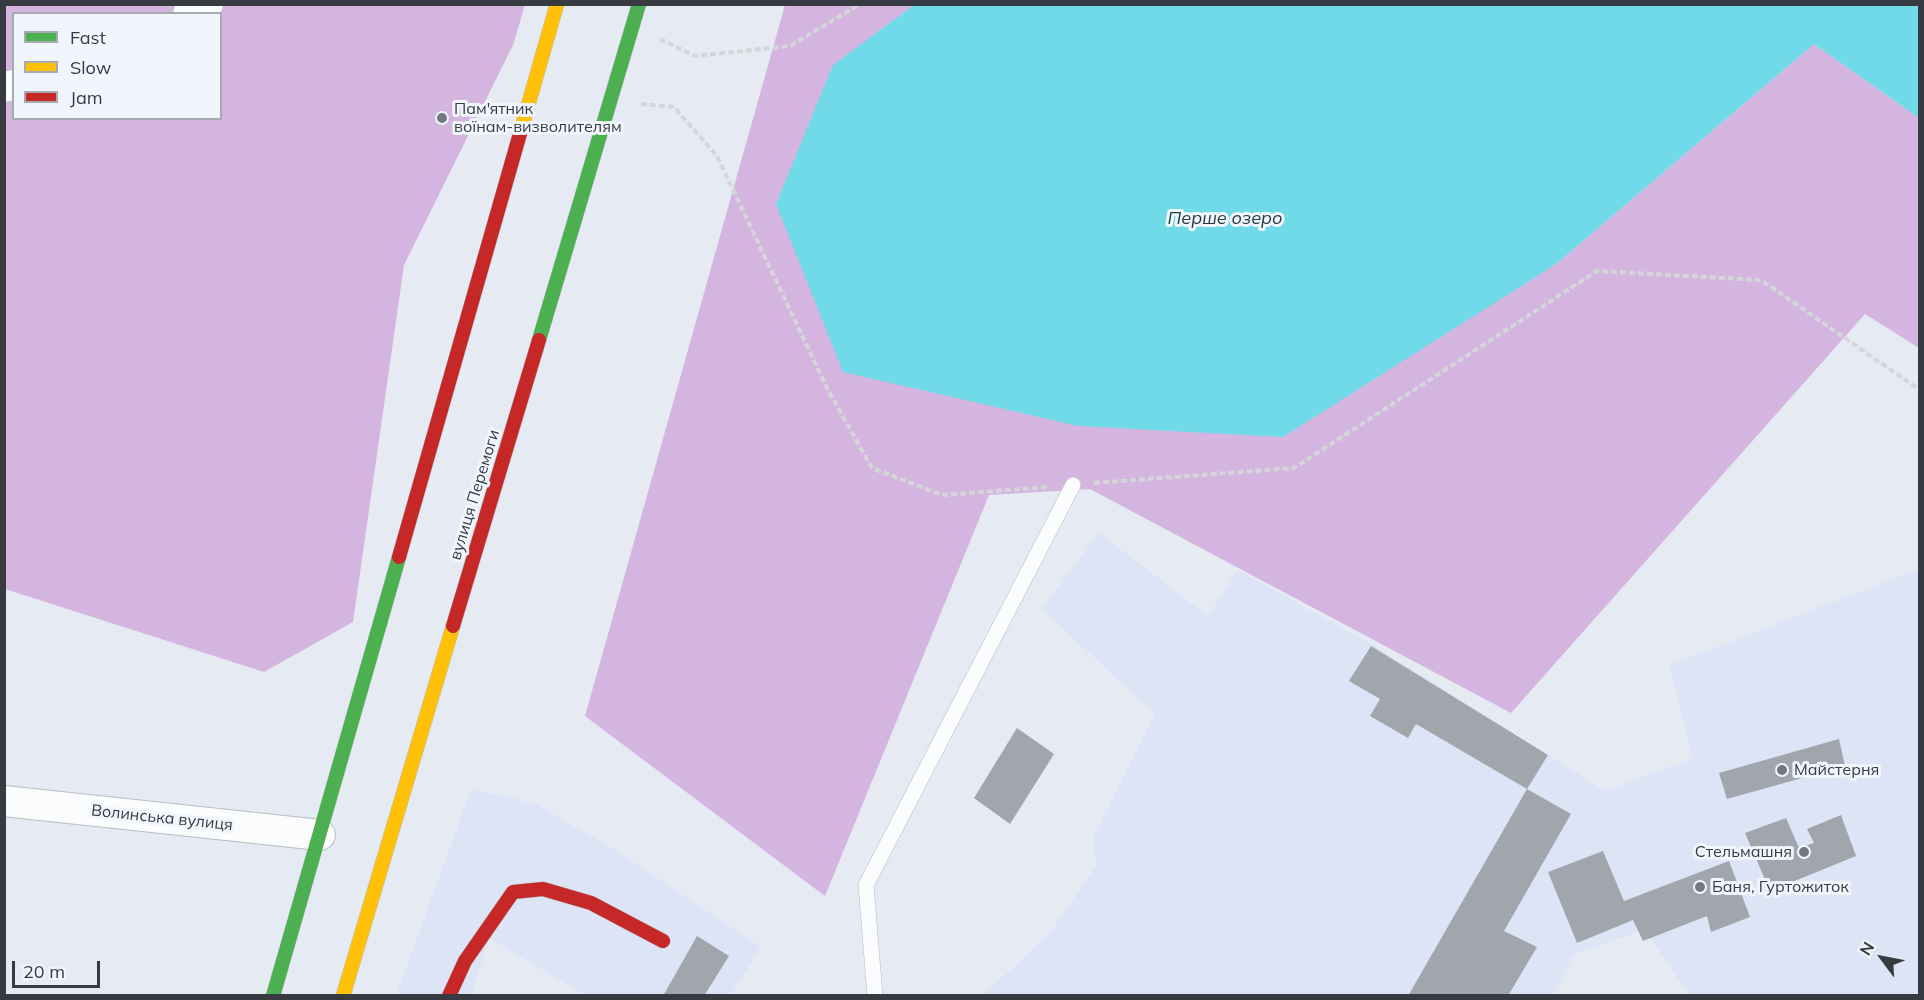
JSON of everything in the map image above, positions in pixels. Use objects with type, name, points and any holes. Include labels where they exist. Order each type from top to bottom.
[{"type":"street","points":[[192,12],[208,4]]},
{"type":"street","points":[[273,996],[557,4]]},
{"type":"street","name":"вулиця Перемоги","points":[[344,996],[610,101],[631,11]]},
{"type":"street","name":"Волинська вулиця","points":[[4,801],[320,835]]},
{"type":"street","points":[[449,996],[465,961],[513,892],[543,890],[591,903],[663,941]]},
{"type":"lane","points":[[875,996],[866,885],[1073,485]]},
{"type":"path","points":[[631,11],[695,56],[790,45],[860,4]]},
{"type":"path","points":[[610,101],[674,107],[717,156],[827,388],[872,468],[942,495],[1294,468],[1597,271],[1761,280],[1920,390]]},
{"type":"shaded area","points":[[5,5],[525,5],[513,45],[404,265],[353,622],[264,672],[5,589]]},
{"type":"shaded area","points":[[785,5],[914,5],[833,66],[1556,264],[1814,44],[1919,118],[1919,348],[1865,314],[1511,713],[1090,489],[989,495],[825,896],[585,716]]},
{"type":"shaded area","points":[[1099,533],[1208,616],[1238,570],[1373,645],[1605,791],[1693,758],[1670,665],[1919,569],[1919,995],[1689,995],[1645,929],[1573,955],[1553,995],[979,996],[1050,933],[1097,865],[1093,840],[1155,714],[1042,609]]},
{"type":"shaded area","points":[[471,790],[537,805],[617,851],[761,947],[731,995],[586,996],[489,938],[471,995],[396,996]]},
{"type":"water","name":"Перше озеро","points":[[914,5],[1919,5],[1919,118],[1814,44],[1556,264],[1283,437],[1078,426],[843,372],[776,204],[833,65]]},
{"type":"building","points":[[1371,646],[1548,755],[1527,789],[1416,724],[1408,738],[1370,716],[1380,699],[1349,681]]},
{"type":"building","points":[[1017,728],[1054,754],[1010,824],[974,798]]},
{"type":"building","name":"Майстерня","points":[[1839,739],[1845,766],[1727,799],[1719,773]]},
{"type":"building","points":[[1527,789],[1571,814],[1504,931],[1537,947],[1508,996],[1408,996]]},
{"type":"building","name":"Стельмашня","points":[[1841,815],[1856,856],[1770,891],[1745,833],[1786,818],[1799,848],[1814,843],[1807,829]]},
{"type":"building","name":"Баня, Гуртожиток","points":[[1603,851],[1624,901],[1729,861],[1750,917],[1711,932],[1707,916],[1643,941],[1633,920],[1577,943],[1548,872]]},
{"type":"building","points":[[697,936],[729,956],[704,996],[663,996]]},
{"type":"traffic: fast","points":[[539,340],[639,4]]},
{"type":"traffic: fast","points":[[273,996],[399,557]]},
{"type":"traffic: slow","points":[[521,130],[557,4]]},
{"type":"traffic: slow","points":[[343,996],[453,626]]},
{"type":"traffic: jam","points":[[399,557],[521,130]]},
{"type":"traffic: jam","points":[[453,626],[539,340]]},
{"type":"traffic: jam","points":[[449,996],[465,961],[513,892],[543,889],[591,903],[663,941]]},
{"type":"place","name":"Пам'ятник воїнам-визволителям","points":[[442,118]]},
{"type":"place","name":"Майстерня","points":[[1782,770]]},
{"type":"place","name":"Стельмашня","points":[[1804,852]]},
{"type":"place","name":"Баня, Гуртожиток","points":[[1700,887]]}]
